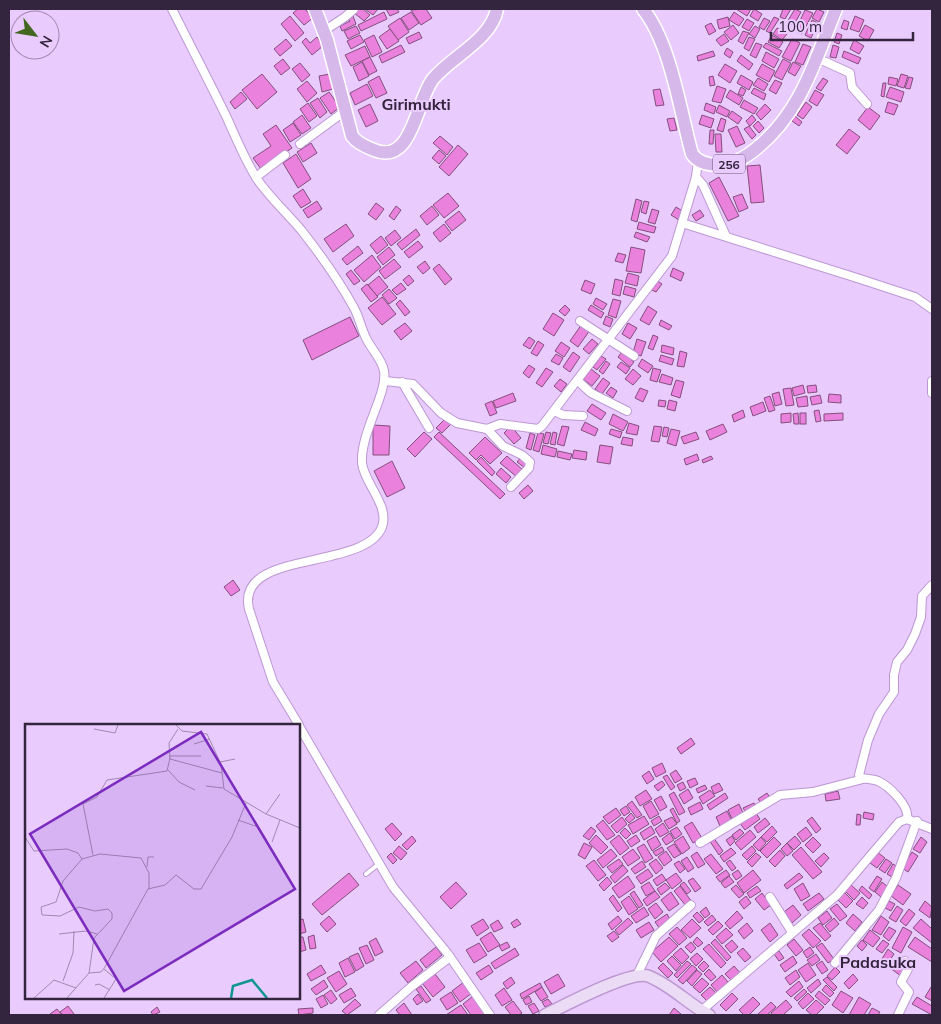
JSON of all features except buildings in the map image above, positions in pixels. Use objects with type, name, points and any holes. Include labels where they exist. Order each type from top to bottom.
[{"type":"main road","points":[[315,9],[324,31],[352,136],[360,143],[376,151],[385,152],[402,145],[409,138],[423,96],[430,83],[438,73],[481,36],[492,22],[498,9]]},
{"type":"main road","name":"256","points":[[643,9],[654,28],[673,77],[692,154],[698,161],[717,166],[732,164],[764,142],[796,105],[818,58],[836,9]]},
{"type":"main road","points":[[545,1015],[609,984],[638,975],[646,975],[664,984],[705,1013]]},
{"type":"street","points":[[172,9],[256,177],[302,232],[352,304],[366,338],[384,369],[385,381],[364,444],[362,462],[364,474],[383,516],[382,527],[377,535],[366,544],[349,552],[303,561],[280,568],[257,582],[248,597],[249,609],[273,682],[298,724]]},
{"type":"street","points":[[324,31],[354,9]]},
{"type":"street","points":[[818,58],[850,73],[852,87],[867,104]]},
{"type":"street","points":[[300,144],[345,111]]},
{"type":"street","points":[[256,177],[285,155]]},
{"type":"street","points":[[385,381],[413,384],[450,420],[487,429],[500,424],[538,429],[578,381],[672,256],[696,177],[698,161]]},
{"type":"street","points":[[696,177],[703,185],[726,236]]},
{"type":"street","points":[[682,223],[915,298],[932,309]]},
{"type":"street","points":[[580,321],[634,356]]},
{"type":"street","points":[[578,381],[591,393],[627,410]]},
{"type":"street","points":[[932,381],[932,394]]},
{"type":"street","points":[[402,382],[428,428]]},
{"type":"street","points":[[554,411],[563,415],[584,416]]},
{"type":"street","points":[[487,429],[502,446],[528,458],[530,462],[529,468],[511,487]]},
{"type":"street","points":[[863,779],[859,775],[868,740],[879,714],[893,694],[895,668],[915,634],[921,617],[923,594],[932,585]]},
{"type":"street","points":[[300,727],[400,897],[450,957],[490,1015]]},
{"type":"street","points":[[700,843],[780,795],[813,792],[863,779],[877,780],[887,787],[904,805],[908,812],[907,819]]},
{"type":"street","points":[[705,1013],[792,932],[837,895],[897,824],[907,819],[932,829]]},
{"type":"street","points":[[835,963],[880,910],[896,878],[917,822]]},
{"type":"street","points":[[770,897],[792,932]]},
{"type":"street","points":[[638,975],[656,936],[691,905]]},
{"type":"street","points":[[379,1015],[450,957]]},
{"type":"street","points":[[898,1015],[909,992],[901,982],[908,969],[905,961]]},
{"type":"lane","points":[[366,874],[381,863]]},
{"type":"district","name":"Girimukti","points":[[416,104]]},
{"type":"district","name":"Padasuka","points":[[878,962]]}]
